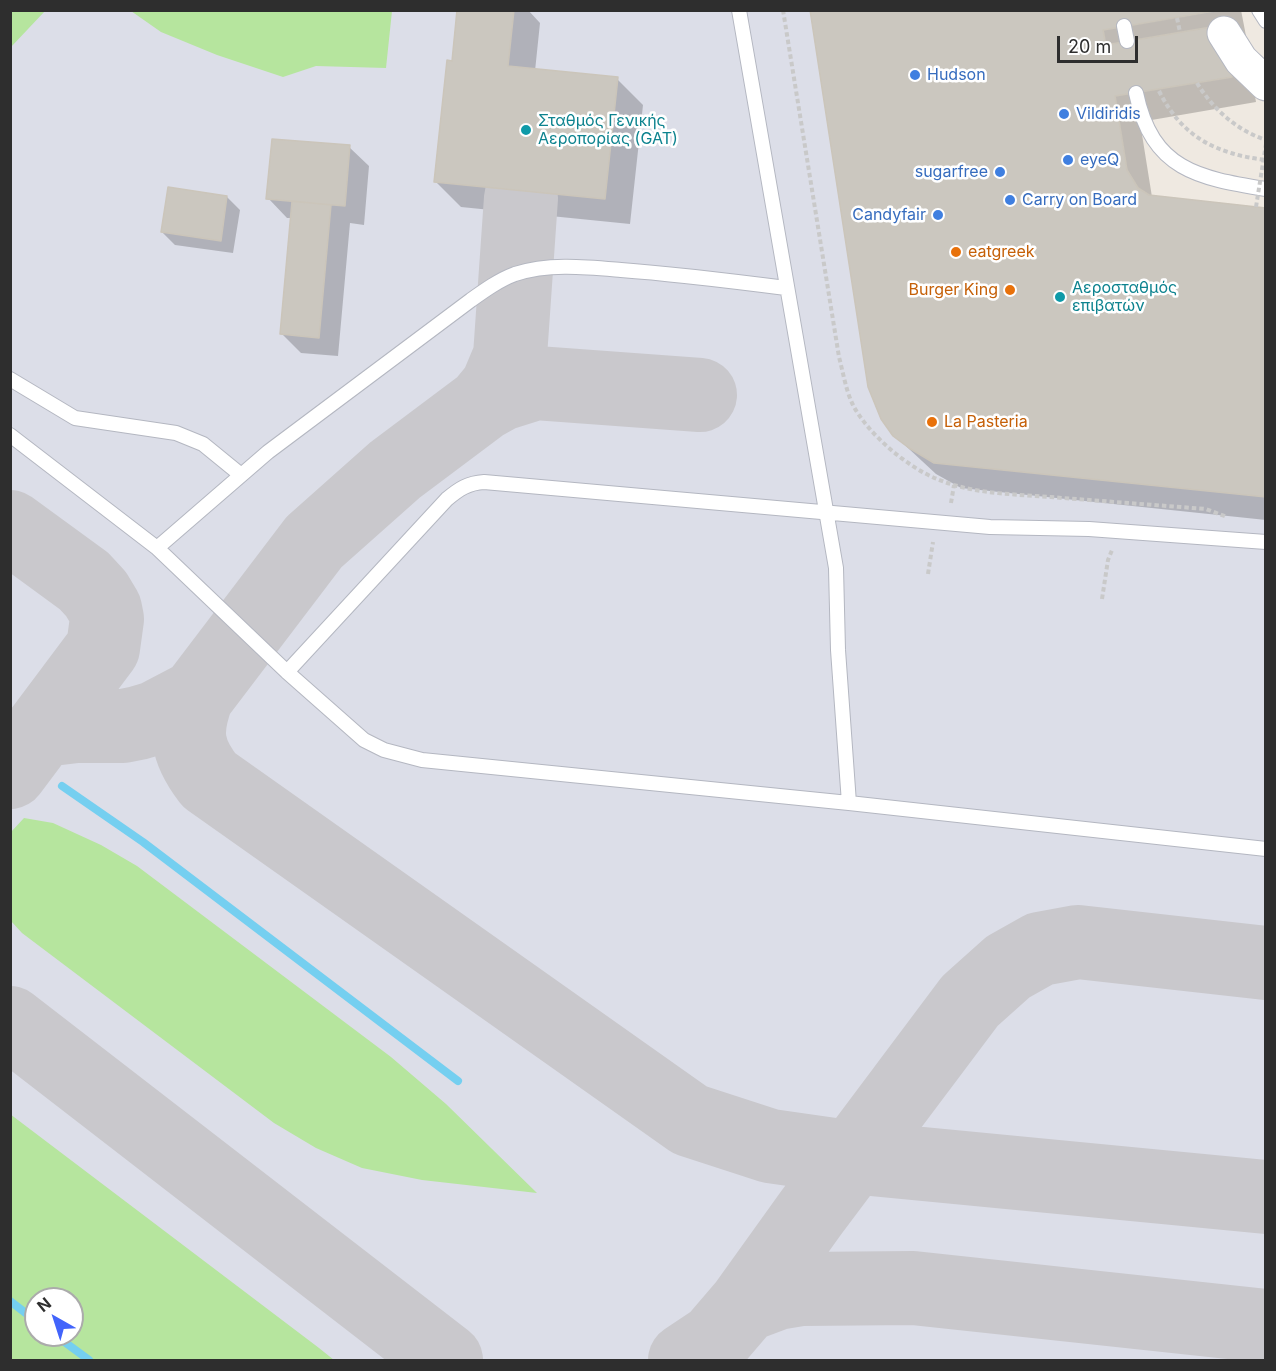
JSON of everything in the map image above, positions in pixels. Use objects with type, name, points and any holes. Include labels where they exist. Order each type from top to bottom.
[{"type":"street","points":[[1220,24],[1241,60],[1266,84]]},
{"type":"lane","points":[[739,10],[836,568],[838,650],[849,803]]},
{"type":"lane","points":[[1259,10],[1266,21]]},
{"type":"lane","points":[[1124,26],[1127,41]]},
{"type":"lane","points":[[1136,93],[1140,116],[1147,131],[1176,163],[1193,173],[1217,181],[1266,189]]},
{"type":"lane","points":[[157,548],[241,475],[320,412],[471,300],[495,284],[516,274],[552,267],[585,267],[786,288]]},
{"type":"lane","points":[[10,379],[75,418],[176,433],[203,444],[241,475]]},
{"type":"lane","points":[[10,435],[157,548],[287,672],[364,740],[400,756],[1266,849]]},
{"type":"lane","points":[[287,672],[447,499],[472,483],[484,482],[990,527],[1089,529],[1266,542]]},
{"type":"path","points":[[783,10],[839,357],[852,404],[865,423],[884,443],[908,462],[936,479],[954,485],[1002,493],[1206,509],[1232,520]]},
{"type":"path","points":[[1177,18],[1180,32]]},
{"type":"path","points":[[1197,83],[1205,96],[1227,118],[1266,142],[1256,207]]},
{"type":"path","points":[[1158,90],[1182,125],[1198,138],[1220,151],[1266,160]]},
{"type":"shaded area","points":[[11,11],[1221,11],[1103,30],[1107,45],[1220,26],[1232,77],[1115,96],[1127,170],[1138,188],[1149,195],[1265,208],[1265,1360],[11,1360]]},
{"type":"green space","points":[[10,11],[45,11],[11,47]]},
{"type":"green space","points":[[131,11],[392,11],[386,68],[316,66],[283,77],[217,55],[161,32]]},
{"type":"green space","points":[[24,818],[53,823],[101,845],[137,866],[391,1057],[446,1104],[537,1193],[422,1180],[362,1168],[316,1148],[274,1123],[22,933],[11,921],[11,832]]},
{"type":"green space","points":[[10,1114],[319,1348],[334,1360],[11,1360]]},
{"type":"building","name":"Σταθμός Γενικής Αεροπορίας (GAT)","points":[[457,10],[514,10],[508,66],[618,77],[605,199],[434,182],[447,60],[452,61]]},
{"type":"building","name":"Αεροσταθμός επιβατών","points":[[810,10],[1221,10],[1103,30],[1106,45],[1223,25],[1232,77],[1115,96],[1127,170],[1138,188],[1149,195],[1266,208],[1266,497],[934,463],[893,436],[881,419],[868,387]]},
{"type":"building","points":[[272,139],[350,145],[345,206],[266,199]]},
{"type":"building","points":[[168,187],[227,196],[221,241],[161,232]]},
{"type":"building","points":[[292,201],[331,205],[319,338],[280,334]]},
{"type":"waterway","points":[[62,786],[143,842],[458,1081]]},
{"type":"waterway","points":[[10,1301],[24,1312]]},
{"type":"waterway","points":[[71,1347],[89,1360]]},
{"type":"taxiway","points":[[483,404],[497,387],[510,356],[521,198]]},
{"type":"taxiway","points":[[510,356],[520,372],[536,383],[700,395]]},
{"type":"taxiway","points":[[43,730],[76,726],[123,726],[138,723],[155,718],[197,696],[314,542],[395,470],[483,404],[501,394],[536,383]]},
{"type":"taxiway","points":[[10,527],[84,581],[96,594],[105,609],[107,619],[103,648],[10,772]]},
{"type":"taxiway","points":[[197,696],[190,720],[190,740],[196,759],[209,780],[690,1120],[770,1146],[840,1156],[1266,1197]]},
{"type":"taxiway","points":[[685,1360],[715,1340],[745,1305],[970,1001],[1008,967],[1040,949],[1078,942],[1266,963]]},
{"type":"taxiway","points":[[10,1023],[446,1360]]},
{"type":"taxiway","points":[[745,1305],[777,1293],[801,1289],[913,1288],[1266,1326]]},
{"type":"place","name":"Hudson","points":[[915,75]]},
{"type":"place","name":"Vildiridis","points":[[1064,114]]},
{"type":"place","name":"Σταθμός Γενικής Αεροπορίας (GAT)","points":[[526,130]]},
{"type":"place","name":"eyeQ","points":[[1068,160]]},
{"type":"place","name":"sugarfree","points":[[1000,172]]},
{"type":"place","name":"Carry on Board","points":[[1010,200]]},
{"type":"place","name":"Candyfair","points":[[938,215]]},
{"type":"place","name":"eatgreek","points":[[956,252]]},
{"type":"place","name":"Burger King","points":[[1010,290]]},
{"type":"place","name":"Αεροσταθμός επιβατών","points":[[1060,297]]},
{"type":"place","name":"La Pasteria","points":[[932,422]]}]
